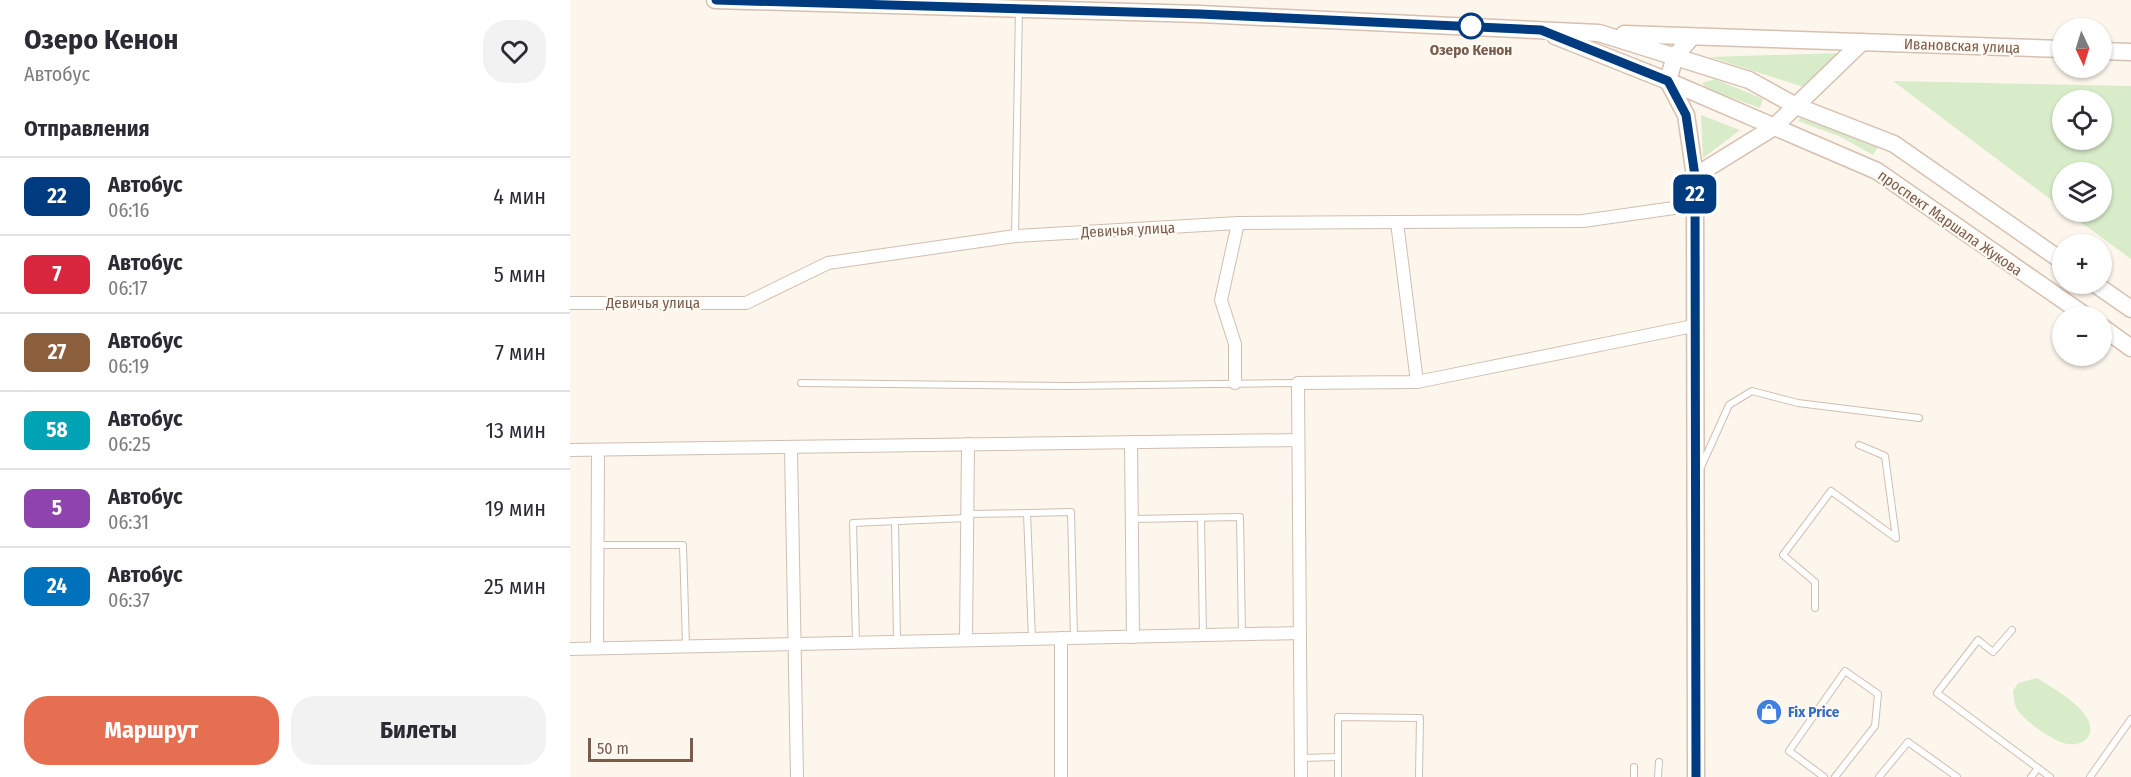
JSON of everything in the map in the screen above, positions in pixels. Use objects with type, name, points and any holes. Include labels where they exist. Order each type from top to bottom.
[{"type":"main road","points":[[715,0],[1352,20],[1599,33],[1749,80],[1796,106],[1894,144],[2052,254]]},
{"type":"main road","name":"проспект Маршала Жукова","points":[[1541,30],[1668,81],[1877,171],[2072,306]]},
{"type":"main road","name":"Ивановская улица","points":[[1599,33],[2052,50]]},
{"type":"main road","points":[[1692,37],[1675,56],[1668,81],[1686,115],[1695,176],[1693,326],[1696,777]]},
{"type":"main road","points":[[1695,176],[1774,127],[1862,42]]},
{"type":"main road","points":[[2112,51],[2131,52]]},
{"type":"main road","points":[[2109,294],[2131,309]]},
{"type":"main road","points":[[2112,334],[2131,348]]},
{"type":"street","name":"Девичья улица","points":[[570,303],[746,303],[828,263],[1015,236],[1238,223],[1583,221],[1695,205]]},
{"type":"street","points":[[1397,222],[1417,382]]},
{"type":"street","points":[[1235,383],[1235,344],[1221,300],[1238,223]]},
{"type":"street","points":[[1301,777],[1298,383],[1417,382],[1693,326]]},
{"type":"street","points":[[570,450],[790,449],[968,444],[1298,440]]},
{"type":"street","points":[[1131,442],[1134,637]]},
{"type":"street","points":[[966,640],[968,444]]},
{"type":"street","points":[[790,449],[796,643],[797,777]]},
{"type":"street","points":[[597,648],[598,450]]},
{"type":"street","points":[[570,649],[1300,633]]},
{"type":"street","points":[[1060,638],[1061,777]]},
{"type":"lane","points":[[1015,236],[1019,9]]},
{"type":"lane","points":[[801,383],[1069,386],[1298,383]]},
{"type":"lane","points":[[1695,481],[1729,405],[1752,391],[1798,403],[1919,417]]},
{"type":"lane","points":[[1815,608],[1815,582],[1783,555],[1831,491],[1896,538],[1885,456],[1859,445]]},
{"type":"lane","points":[[1027,513],[1032,639]]},
{"type":"lane","points":[[856,642],[853,523],[1027,513],[1071,513],[1074,638]]},
{"type":"lane","points":[[1133,519],[1240,517],[1242,634]]},
{"type":"lane","points":[[1201,518],[1203,635]]},
{"type":"lane","points":[[895,521],[897,641]]},
{"type":"lane","points":[[598,545],[683,545],[686,646]]},
{"type":"lane","points":[[2012,630],[1993,651],[1978,640],[1937,693],[2050,777]]},
{"type":"lane","points":[[1824,777],[1789,752],[1845,671],[1878,694],[1876,716],[1875,726],[1835,777]]},
{"type":"lane","points":[[1338,777],[1338,717],[1420,718],[1419,777]]},
{"type":"lane","points":[[2090,777],[2131,720]]},
{"type":"lane","points":[[1879,777],[1908,742],[1949,775],[1957,777]]},
{"type":"lane","points":[[1301,758],[1338,757]]},
{"type":"lane","points":[[1658,777],[1659,762]]},
{"type":"lane","points":[[1634,767],[1634,777]]},
{"type":"lane","points":[[2031,777],[2038,768]]},
{"type":"green space","points":[[1839,53],[1813,90],[1710,57]]},
{"type":"green space","points":[[1715,79],[1763,99],[1760,108],[1707,89],[1702,83]]},
{"type":"green space","points":[[1893,81],[2131,86],[2131,259],[2112,245],[2112,234],[2097,234],[2081,222],[2112,222],[2112,162],[2052,162],[2052,200]]},
{"type":"green space","points":[[1804,114],[1843,129],[1878,147],[1873,155],[1841,137],[1798,121]]},
{"type":"green space","points":[[1701,115],[1740,130],[1703,158]]},
{"type":"green space","points":[[2037,678],[2073,703],[2088,719],[2090,728],[2088,737],[2084,741],[2078,744],[2062,742],[2047,735],[2020,714],[2013,691],[2018,683]]},
{"type":"bus line","name":"22","points":[[716,0],[1200,14],[1541,30],[1668,81],[1686,115],[1695,176],[1693,326],[1696,777]]},
{"type":"place","name":"Озеро Кенон","points":[[1471,26]]},
{"type":"place","name":"Fix Price","points":[[1769,712]]}]
